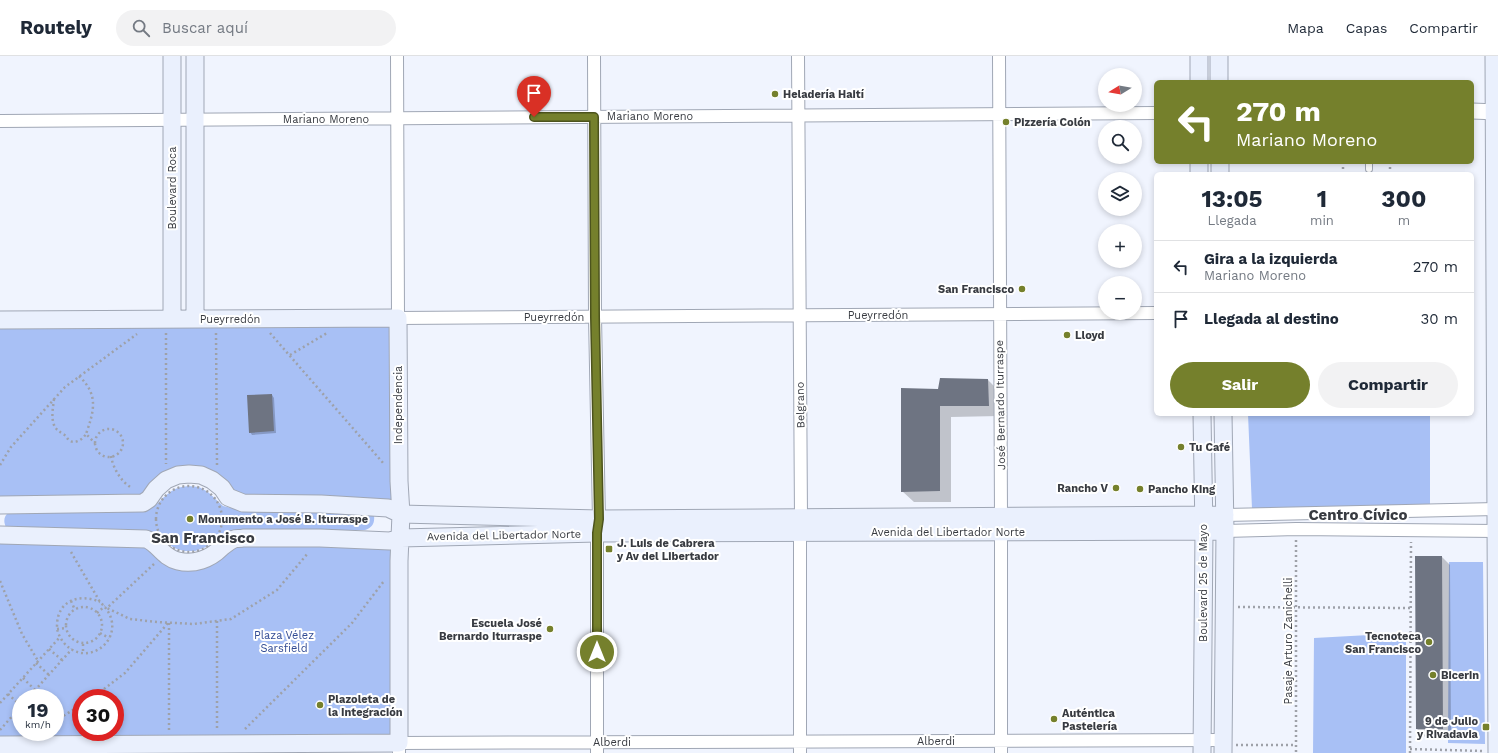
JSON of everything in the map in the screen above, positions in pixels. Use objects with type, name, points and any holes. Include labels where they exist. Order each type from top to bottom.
[{"type":"main road","name":"Boulevard Roca","points":[[169,319],[172,56]]},
{"type":"main road","name":"Boulevard Roca","points":[[194,56],[195,319]]},
{"type":"main road","points":[[1199,56],[1199,80]]},
{"type":"main road","points":[[1219,56],[1219,80]]},
{"type":"main road","points":[[1494,56],[1496,112],[1497,752]]},
{"type":"main road","name":"Pueyrredón","points":[[0,320],[398,318]]},
{"type":"main road","name":"Independencia","points":[[398,318],[398,481],[401,514],[399,561],[399,748]]},
{"type":"main road","name":"Boulevard 25 de Mayo","points":[[1202,416],[1204,523],[1202,746]]},
{"type":"main road","name":"Boulevard 25 de Mayo","points":[[1223,416],[1225,523],[1223,746]]},
{"type":"main road","points":[[0,505],[143,503],[151,498],[156,489],[166,480],[178,475],[201,475],[214,482]]},
{"type":"main road","name":"Avenida del Libertador Norte","points":[[214,482],[222,488],[228,497],[243,504],[321,504],[388,508],[401,514],[598,526]]},
{"type":"main road","name":"Avenida del Libertador Norte","points":[[0,535],[146,540],[152,541],[159,550],[168,557],[178,561],[194,562],[204,560],[214,555],[224,545],[233,539],[320,538],[390,541],[400,538],[598,526],[1225,523]]},
{"type":"main road","name":"Alberdi","points":[[0,744],[198,748],[224,744],[399,748]]},
{"type":"street","name":"Independencia","points":[[397,56],[398,318]]},
{"type":"street","points":[[594,56],[595,317],[598,526],[597,748]]},
{"type":"street","name":"Belgrano","points":[[798,56],[801,525],[800,747]]},
{"type":"street","name":"José Bernardo Iturraspe","points":[[999,56],[1001,753]]},
{"type":"street","points":[[1474,112],[1496,112]]},
{"type":"street","name":"Mariano Moreno","points":[[0,121],[1154,113]]},
{"type":"street","name":"Pueyrredón","points":[[398,318],[1154,313]]},
{"type":"street","name":"Avenida del Libertador Norte","points":[[1225,523],[1497,509]]},
{"type":"street","name":"Avenida del Libertador Norte","points":[[1225,523],[1296,530],[1497,531]]},
{"type":"street","name":"Alberdi","points":[[399,748],[800,747],[1000,741],[1223,746]]},
{"type":"path","points":[[166,480],[169,319]]},
{"type":"path","points":[[214,482],[217,470],[215,319]]},
{"type":"path","points":[[258,319],[398,481]]},
{"type":"path","points":[[290,355],[334,330]]},
{"type":"path","points":[[0,465],[11,447],[64,387],[139,333]]},
{"type":"path","points":[[54,398],[53,418],[54,424],[58,431],[64,434],[69,440],[79,441],[86,434],[93,410],[90,388],[79,376]]},
{"type":"path","points":[[104,430],[112,430],[120,434],[122,438],[122,447],[117,454],[111,456],[104,456],[97,450],[97,437],[104,430]]},
{"type":"path","points":[[86,434],[96,443]]},
{"type":"path","points":[[111,456],[112,465],[126,485],[151,498]]},
{"type":"path","points":[[188,486],[199,487],[208,492],[216,500],[221,509],[222,520],[220,531],[214,540],[206,547],[195,551],[184,552],[174,548],[165,541],[159,532],[156,522],[157,511],[161,501],[168,493],[178,488],[188,486]]},
{"type":"path","name":"Pasaje Arturo Zanichelli","points":[[1296,530],[1296,753]]},
{"type":"path","points":[[1411,530],[1410,751],[1497,752]]},
{"type":"path","points":[[65,538],[72,554],[100,602]]},
{"type":"path","points":[[106,607],[111,616],[113,625],[109,638],[101,648],[92,652],[83,653],[67,647],[60,637],[57,629],[57,621],[60,612],[65,605],[72,601],[82,597],[92,598],[130,619],[194,624],[231,619],[278,590],[320,538]]},
{"type":"path","points":[[97,613],[106,607],[153,565],[159,550]]},
{"type":"path","points":[[224,744],[352,623],[399,561]]},
{"type":"path","points":[[0,581],[22,634],[37,662],[49,675]]},
{"type":"path","points":[[72,601],[75,610]]},
{"type":"path","points":[[85,607],[90,608],[97,613],[102,621],[102,627],[97,638],[92,642],[83,644],[74,641],[69,636],[66,628],[69,614],[75,610],[85,607]]},
{"type":"path","points":[[1224,607],[1410,608]]},
{"type":"path","points":[[217,621],[224,744]]},
{"type":"path","points":[[104,689],[125,673],[169,623]]},
{"type":"path","points":[[169,623],[174,747]]},
{"type":"path","points":[[57,629],[66,628]]},
{"type":"path","points":[[100,634],[109,638]]},
{"type":"path","points":[[0,703],[60,637]]},
{"type":"path","points":[[83,644],[83,653]]},
{"type":"path","points":[[48,649],[62,660]]},
{"type":"path","points":[[36,689],[72,649]]},
{"type":"path","points":[[22,678],[34,689]]},
{"type":"path","points":[[8,694],[12,698]]},
{"type":"path","points":[[0,730],[12,716]]},
{"type":"path","points":[[1223,746],[1296,745]]},
{"type":"green space","points":[[398,318],[401,514],[243,503],[189,474],[149,499],[0,505],[0,320]]},
{"type":"green space","points":[[1248,416],[1430,416],[1430,504],[1252,509]]},
{"type":"green space","points":[[180,487],[199,487],[208,492],[223,506],[240,510],[363,509],[374,516],[374,521],[371,527],[365,530],[241,532],[222,536],[206,547],[195,551],[184,551],[174,548],[165,541],[156,537],[6,527],[4,523],[4,519],[9,512],[148,509],[174,490]]},
{"type":"green space","name":"Plaza Vélez Sarsfield","points":[[0,535],[146,539],[179,561],[223,547],[401,538],[399,743],[0,745]]},
{"type":"green space","points":[[1449,562],[1483,562],[1485,744],[1448,743]]},
{"type":"green space","points":[[1406,633],[1406,753],[1313,753],[1314,638]]},
{"type":"building","points":[[940,378],[988,379],[989,406],[940,406],[940,491],[901,492],[901,388],[938,389]]},
{"type":"building","points":[[272,394],[274,431],[249,433],[247,395]]},
{"type":"building","name":"Tecnoteca San Francisco","points":[[1415,556],[1442,556],[1443,729],[1416,729]]},
{"type":"place","name":"Heladería Haití","points":[[775,94]]},
{"type":"place","name":"Pizzería Colón","points":[[1006,122]]},
{"type":"place","name":"San Francisco","points":[[1022,289]]},
{"type":"place","name":"Lloyd","points":[[1067,335]]},
{"type":"place","name":"Tu Café","points":[[1181,447]]},
{"type":"place","name":"Rancho V","points":[[1116,488]]},
{"type":"place","name":"Pancho King","points":[[1140,489]]},
{"type":"place","name":"Monumento a José B. Iturraspe","points":[[190,519]]},
{"type":"place","name":"J. Luis de Cabrera y Av del Libertador","points":[[609,549]]},
{"type":"place","name":"Escuela José Bernardo Iturraspe","points":[[550,629]]},
{"type":"place","name":"Tecnoteca San Francisco","points":[[1429,642]]},
{"type":"place","name":"Bicerin","points":[[1433,675]]},
{"type":"place","name":"Plazoleta de la Integración","points":[[320,705]]},
{"type":"place","name":"Auténtica Pastelería","points":[[1054,719]]},
{"type":"place","name":"9 de Julio y Rivadavia","points":[[1486,727]]},
{"type":"district","name":"Centro Cívico","points":[[1358,515]]},
{"type":"district","name":"San Francisco","points":[[203,538]]},
{"type":"route","points":[[534,117],[594,117],[595,317],[599,519],[597,533],[597,652]]}]
